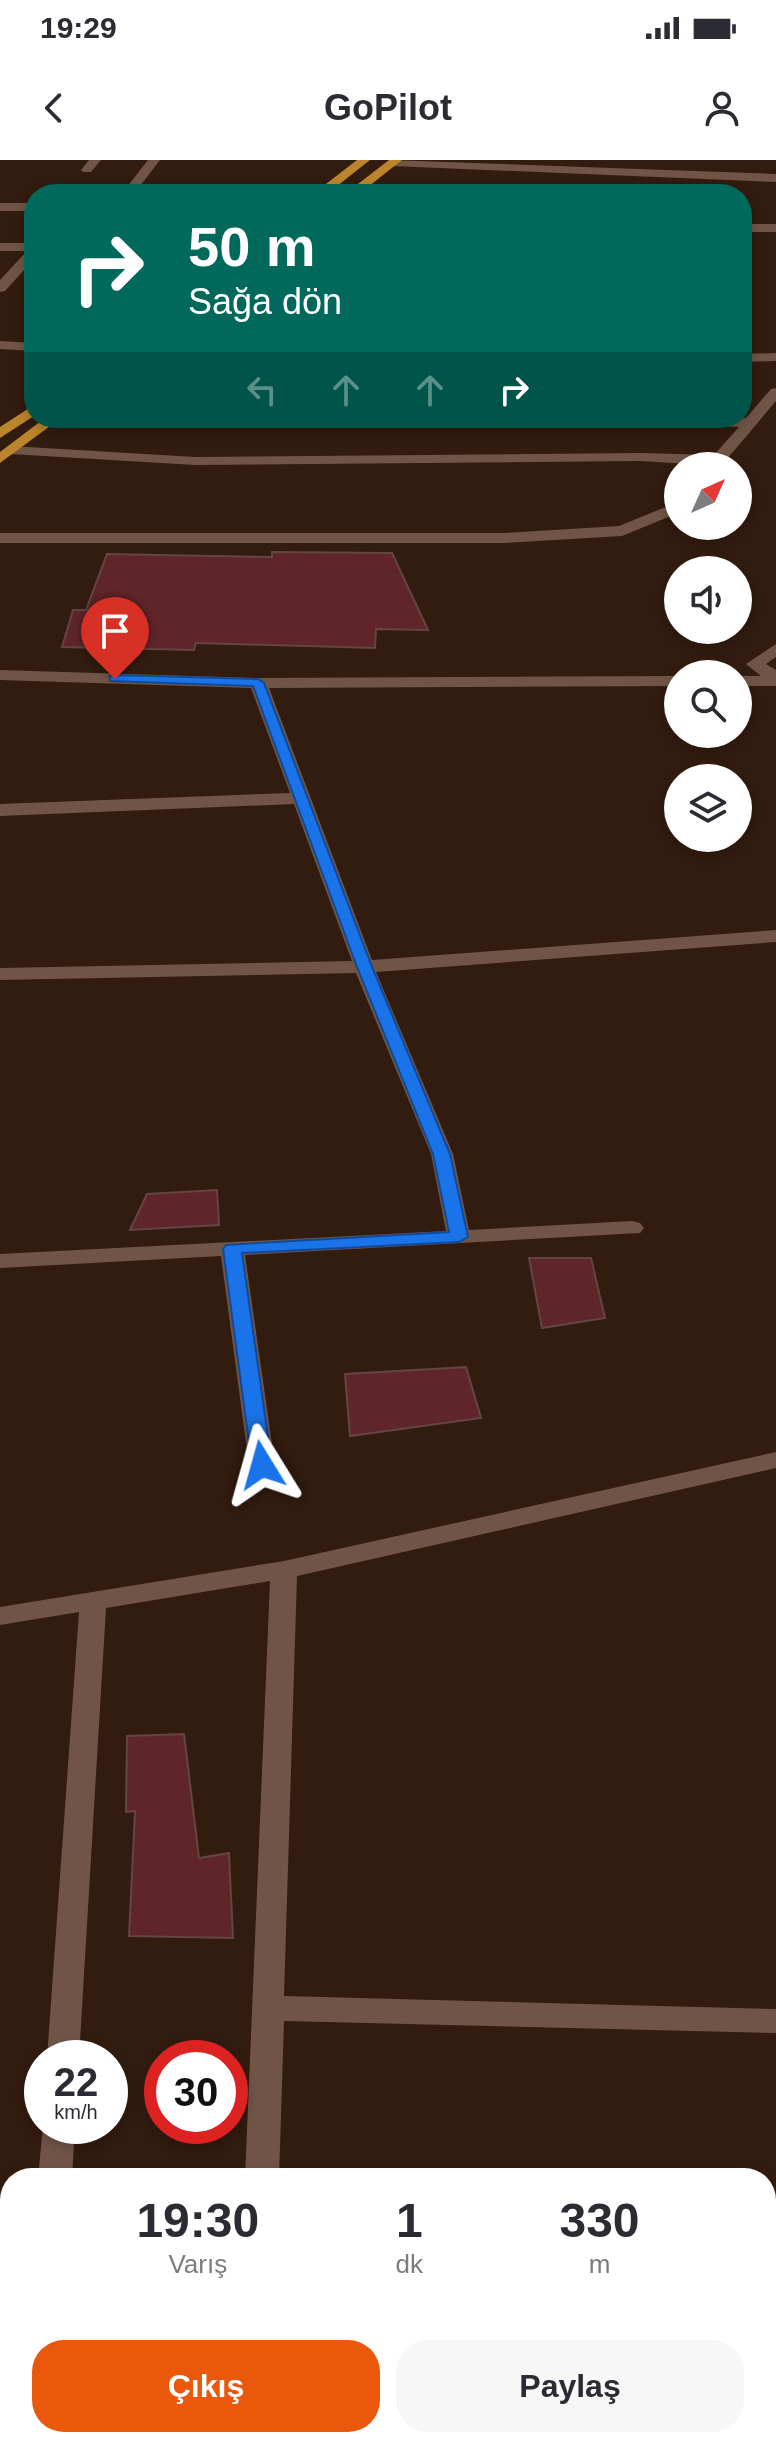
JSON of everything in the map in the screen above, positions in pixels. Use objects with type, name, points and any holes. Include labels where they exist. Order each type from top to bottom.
[{"type":"main road","points":[[332,184],[364,160]]},
{"type":"main road","points":[[364,184],[394,161]]},
{"type":"main road","points":[[0,434],[24,416]]},
{"type":"main road","points":[[6,454],[41,428]]},
{"type":"street","points":[[135,184],[154,160]]},
{"type":"street","points":[[394,161],[776,178]]},
{"type":"street","points":[[0,207],[24,207]]},
{"type":"street","points":[[752,228],[776,228]]},
{"type":"street","points":[[0,247],[24,248]]},
{"type":"street","points":[[0,288],[24,260]]},
{"type":"street","points":[[0,345],[24,346]]},
{"type":"street","points":[[752,358],[776,357]]},
{"type":"street","points":[[752,421],[776,392]]},
{"type":"street","points":[[725,452],[746,428]]},
{"type":"street","points":[[6,454],[195,461],[664,459]]},
{"type":"street","points":[[0,538],[505,538],[622,531],[664,513]]},
{"type":"street","points":[[776,649],[755,664],[776,680]]},
{"type":"street","points":[[0,675],[258,683],[664,681]]},
{"type":"street","points":[[752,681],[776,680]]},
{"type":"street","points":[[258,683],[364,967],[442,1154],[459,1237]]},
{"type":"street","points":[[0,810],[301,798]]},
{"type":"street","points":[[0,974],[364,967],[776,936]]},
{"type":"street","points":[[0,1261],[632,1228]]},
{"type":"street","points":[[232,1249],[262,1465]]},
{"type":"street","points":[[0,1616],[284,1570],[776,1460]]},
{"type":"street","points":[[262,2168],[284,1570]]},
{"type":"street","points":[[64,2040],[93,1601]]},
{"type":"street","points":[[269,2008],[776,2021]]},
{"type":"street","points":[[56,2168],[58,2144]]},
{"type":"building","points":[[272,552],[392,553],[428,630],[376,629],[375,648],[196,643],[194,650],[62,647],[73,610],[86,610],[107,554],[272,557]]},
{"type":"building","points":[[217,1190],[219,1225],[130,1230],[147,1194]]},
{"type":"building","points":[[529,1258],[591,1258],[605,1318],[542,1328]]},
{"type":"building","points":[[466,1367],[481,1418],[350,1436],[345,1374]]},
{"type":"building","points":[[184,1734],[199,1858],[229,1853],[233,1938],[129,1936],[135,1811],[126,1812],[127,1736]]},
{"type":"route","points":[[115,679],[258,683],[364,967],[442,1154],[459,1237],[232,1249],[262,1465]]}]
